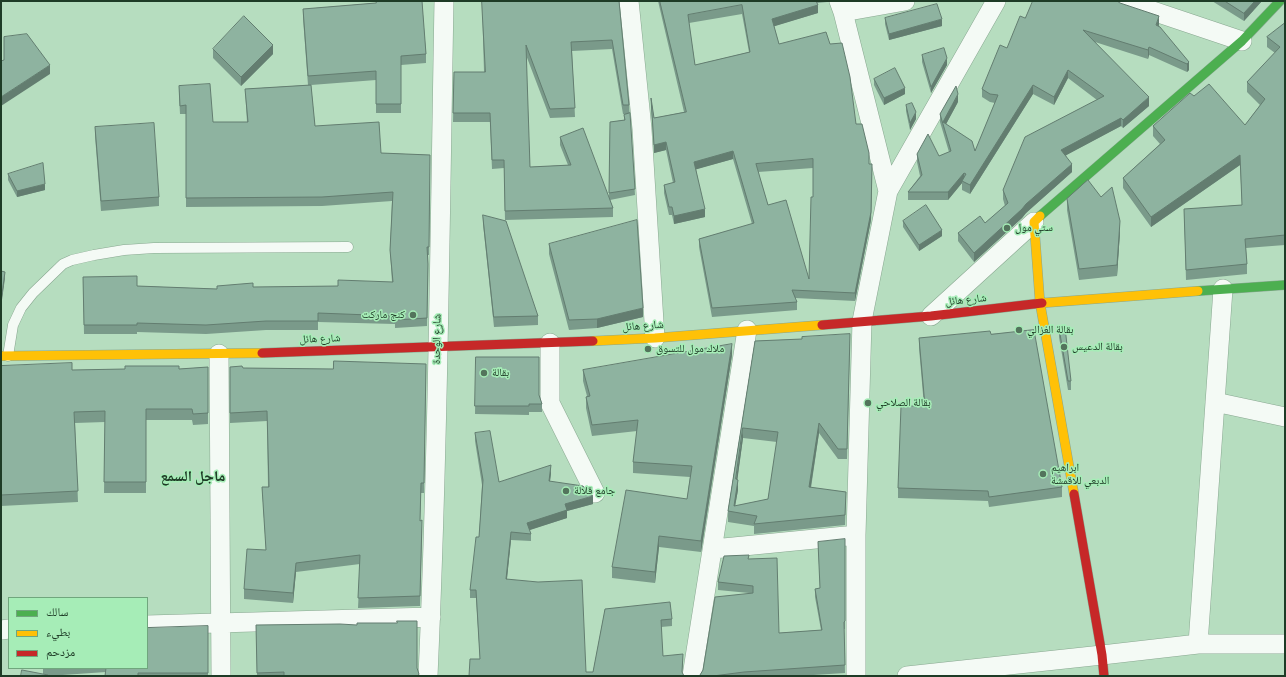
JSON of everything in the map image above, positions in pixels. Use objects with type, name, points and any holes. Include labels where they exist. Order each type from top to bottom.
[{"type":"street","name":"شارع الوحدة","points":[[428,676],[431,617],[444,1]]},
{"type":"street","points":[[629,1],[642,129],[655,338]]},
{"type":"street","points":[[888,191],[841,7],[905,1]]},
{"type":"street","points":[[856,676],[856,535],[862,321],[888,191],[996,1]]},
{"type":"street","points":[[1123,1],[1242,41]]},
{"type":"street","points":[[931,316],[1034,222],[1242,41],[1280,1]]},
{"type":"street","points":[[1034,222],[1040,304],[1102,656],[1104,676]]},
{"type":"street","name":"شارع هائل","points":[[5,356],[219,354],[655,338],[931,316],[1040,304],[1285,285]]},
{"type":"street","points":[[1198,644],[1223,289]]},
{"type":"street","points":[[692,676],[747,330]]},
{"type":"street","points":[[550,343],[550,403],[595,494]]},
{"type":"street","points":[[219,354],[222,676]]},
{"type":"street","points":[[1215,402],[1285,417]]},
{"type":"street","points":[[713,549],[856,535]]},
{"type":"street","points":[[148,625],[431,617]]},
{"type":"street","points":[[907,676],[1102,656],[1198,644],[1285,644]]},
{"type":"lane","points":[[5,356],[13,325],[21,308],[33,293],[63,264],[72,260],[124,250],[154,248],[348,247]]},
{"type":"building","points":[[376,1],[422,1],[426,54],[401,56],[401,104],[376,104],[376,71],[308,76],[303,9],[376,3]]},
{"type":"building","points":[[482,1],[619,1],[629,105],[623,105],[612,40],[571,42],[575,108],[550,109],[526,45],[530,167],[571,165],[560,137],[583,128],[613,208],[505,211],[504,160],[492,160],[490,113],[453,113],[454,72],[485,72]]},
{"type":"building","points":[[660,1],[816,1],[818,5],[772,19],[779,44],[826,32],[830,44],[842,43],[850,77],[856,124],[862,124],[869,153],[869,164],[872,164],[871,212],[855,293],[792,290],[797,302],[712,308],[699,239],[754,223],[733,151],[694,162],[705,209],[674,216],[672,207],[669,207],[664,185],[675,182],[666,142],[654,145],[651,98],[654,118],[686,112]],"holes":[[[742,5],[750,52],[695,65],[688,15]],[[813,159],[813,197],[811,197],[809,279],[786,200],[768,205],[756,164]]]},
{"type":"building","points":[[1033,1],[1117,1],[1159,16],[1156,25],[1160,27],[1189,62],[1187,64],[1149,47],[1148,50],[1083,30],[1149,97],[1123,120],[1121,118],[1061,150],[1072,164],[1026,204],[974,253],[958,233],[980,216],[985,223],[1008,203],[1003,190],[1025,137],[1104,96],[1068,70],[1054,97],[1033,85],[970,185],[962,181],[966,174],[964,173],[948,192],[908,192],[922,175],[917,154],[928,134],[939,156],[951,151],[940,114],[956,86],[958,94],[943,122],[972,141],[975,151],[998,95],[990,94],[982,89],[1000,45],[1007,48],[1020,16],[1025,18]]},
{"type":"building","points":[[1225,1],[1255,1],[1244,13]]},
{"type":"building","points":[[937,4],[942,19],[889,34],[885,18]]},
{"type":"building","points":[[244,16],[273,45],[241,77],[213,49]]},
{"type":"building","points":[[1285,23],[1285,235],[1245,239],[1247,264],[1186,270],[1184,209],[1242,205],[1240,155],[1151,217],[1123,178],[1165,140],[1153,126],[1190,93],[1194,96],[1209,84],[1245,125],[1265,99],[1247,82],[1280,47],[1267,37]]},
{"type":"building","points":[[27,34],[50,65],[1,97],[1,61],[4,60],[4,37]]},
{"type":"building","points":[[944,48],[947,58],[931,87],[922,55]]},
{"type":"building","points":[[895,68],[905,88],[884,98],[874,79]]},
{"type":"building","points":[[210,84],[213,122],[248,122],[245,89],[311,85],[315,126],[379,122],[381,153],[430,155],[429,247],[427,247],[427,318],[395,320],[395,316],[318,313],[318,321],[266,321],[206,325],[137,323],[137,325],[84,325],[83,277],[137,276],[137,286],[217,289],[217,286],[253,283],[253,287],[338,286],[338,280],[393,282],[390,250],[393,192],[322,197],[186,198],[186,105],[180,106],[179,86]]},
{"type":"building","points":[[912,103],[916,112],[910,123],[906,105]]},
{"type":"building","points":[[630,113],[635,189],[609,193],[610,122],[625,120],[624,115]]},
{"type":"building","points":[[154,123],[159,197],[101,201],[95,127]]},
{"type":"building","points":[[43,163],[45,184],[17,191],[8,174]]},
{"type":"building","points":[[1088,180],[1101,197],[1112,187],[1120,221],[1117,265],[1079,269],[1067,199]]},
{"type":"building","points":[[926,205],[942,230],[919,245],[903,221]]},
{"type":"building","points":[[483,215],[506,221],[538,316],[494,317]]},
{"type":"building","points":[[637,220],[643,308],[597,319],[569,320],[549,244]]},
{"type":"building","points":[[1,271],[5,272],[1,301]]},
{"type":"building","points":[[1065,327],[1071,381],[1068,381],[1059,328]]},
{"type":"building","points":[[1034,330],[1062,487],[989,497],[988,491],[898,488],[901,406],[925,406],[919,338],[990,331],[991,334]]},
{"type":"building","points":[[850,334],[847,449],[838,449],[819,423],[809,487],[846,492],[845,515],[754,524],[757,516],[728,511],[755,341],[802,339],[802,337]],"holes":[[[743,428],[778,432],[768,499],[734,506]]]},
{"type":"building","points":[[732,344],[701,541],[659,536],[655,572],[612,567],[626,490],[687,499],[692,466],[633,462],[638,420],[592,425],[586,397],[590,396],[583,370]]},
{"type":"building","points":[[476,357],[539,357],[539,395],[542,404],[529,404],[529,406],[475,406]]},
{"type":"building","points":[[334,361],[426,364],[424,483],[421,483],[420,521],[422,520],[420,596],[358,598],[360,555],[296,563],[293,593],[244,589],[247,549],[266,550],[262,487],[269,487],[267,411],[230,413],[230,367],[242,366],[243,368],[333,369]]},
{"type":"building","points":[[72,363],[72,370],[125,369],[125,366],[179,366],[179,369],[208,367],[208,413],[193,414],[192,409],[146,409],[146,482],[104,482],[105,411],[74,412],[78,491],[1,495],[1,366]]},
{"type":"building","points":[[490,431],[499,482],[551,465],[549,481],[583,486],[589,494],[593,496],[565,504],[567,510],[527,523],[531,534],[511,532],[506,579],[538,582],[582,580],[586,672],[593,672],[605,609],[670,602],[672,619],[661,620],[663,656],[683,654],[682,672],[684,676],[469,676],[470,659],[480,659],[476,590],[470,590],[476,537],[479,537],[483,480],[475,433]]},
{"type":"building","points":[[845,539],[845,665],[699,676],[703,670],[715,597],[753,593],[753,586],[718,582],[724,556],[749,555],[748,559],[777,558],[779,633],[822,630],[815,589],[820,588],[818,542]]},
{"type":"building","points":[[397,621],[417,621],[418,676],[284,676],[284,672],[257,673],[256,625],[357,625],[357,623],[397,623]]},
{"type":"building","points":[[208,626],[208,673],[138,673],[138,676],[105,676],[106,669],[148,669],[148,628]]},
{"type":"building","points":[[22,670],[48,675],[21,676]]},
{"type":"traffic: fast","points":[[1040,216],[1242,41],[1280,1]]},
{"type":"traffic: fast","points":[[1198,291],[1285,285]]},
{"type":"traffic: slow","points":[[1040,216],[1034,222],[1040,303],[1074,494]]},
{"type":"traffic: slow","points":[[1042,303],[1198,291]]},
{"type":"traffic: slow","points":[[593,341],[655,338],[822,325]]},
{"type":"traffic: slow","points":[[1,356],[262,353]]},
{"type":"traffic: jam","points":[[822,325],[931,316],[1042,303]]},
{"type":"traffic: jam","points":[[262,353],[593,341]]},
{"type":"traffic: jam","points":[[1074,494],[1102,655],[1104,676]]},
{"type":"place","name":"ستي مول","points":[[1007,228]]},
{"type":"place","name":"كنج ماركت","points":[[413,315]]},
{"type":"place","name":"بقالة الغزالي","points":[[1019,330]]},
{"type":"place","name":"بقالة الدعيس","points":[[1064,347]]},
{"type":"place","name":"ملاك مول للتسوق","points":[[648,349]]},
{"type":"place","name":"بقالة","points":[[484,373]]},
{"type":"place","name":"بقالة الصلاحي","points":[[868,403]]},
{"type":"place","name":"ابراهيم الدبعي للاقمشة","points":[[1043,474]]},
{"type":"place","name":"جامع قلالة","points":[[566,491]]},
{"type":"district","name":"ماجل السمع","points":[[193,477]]}]
